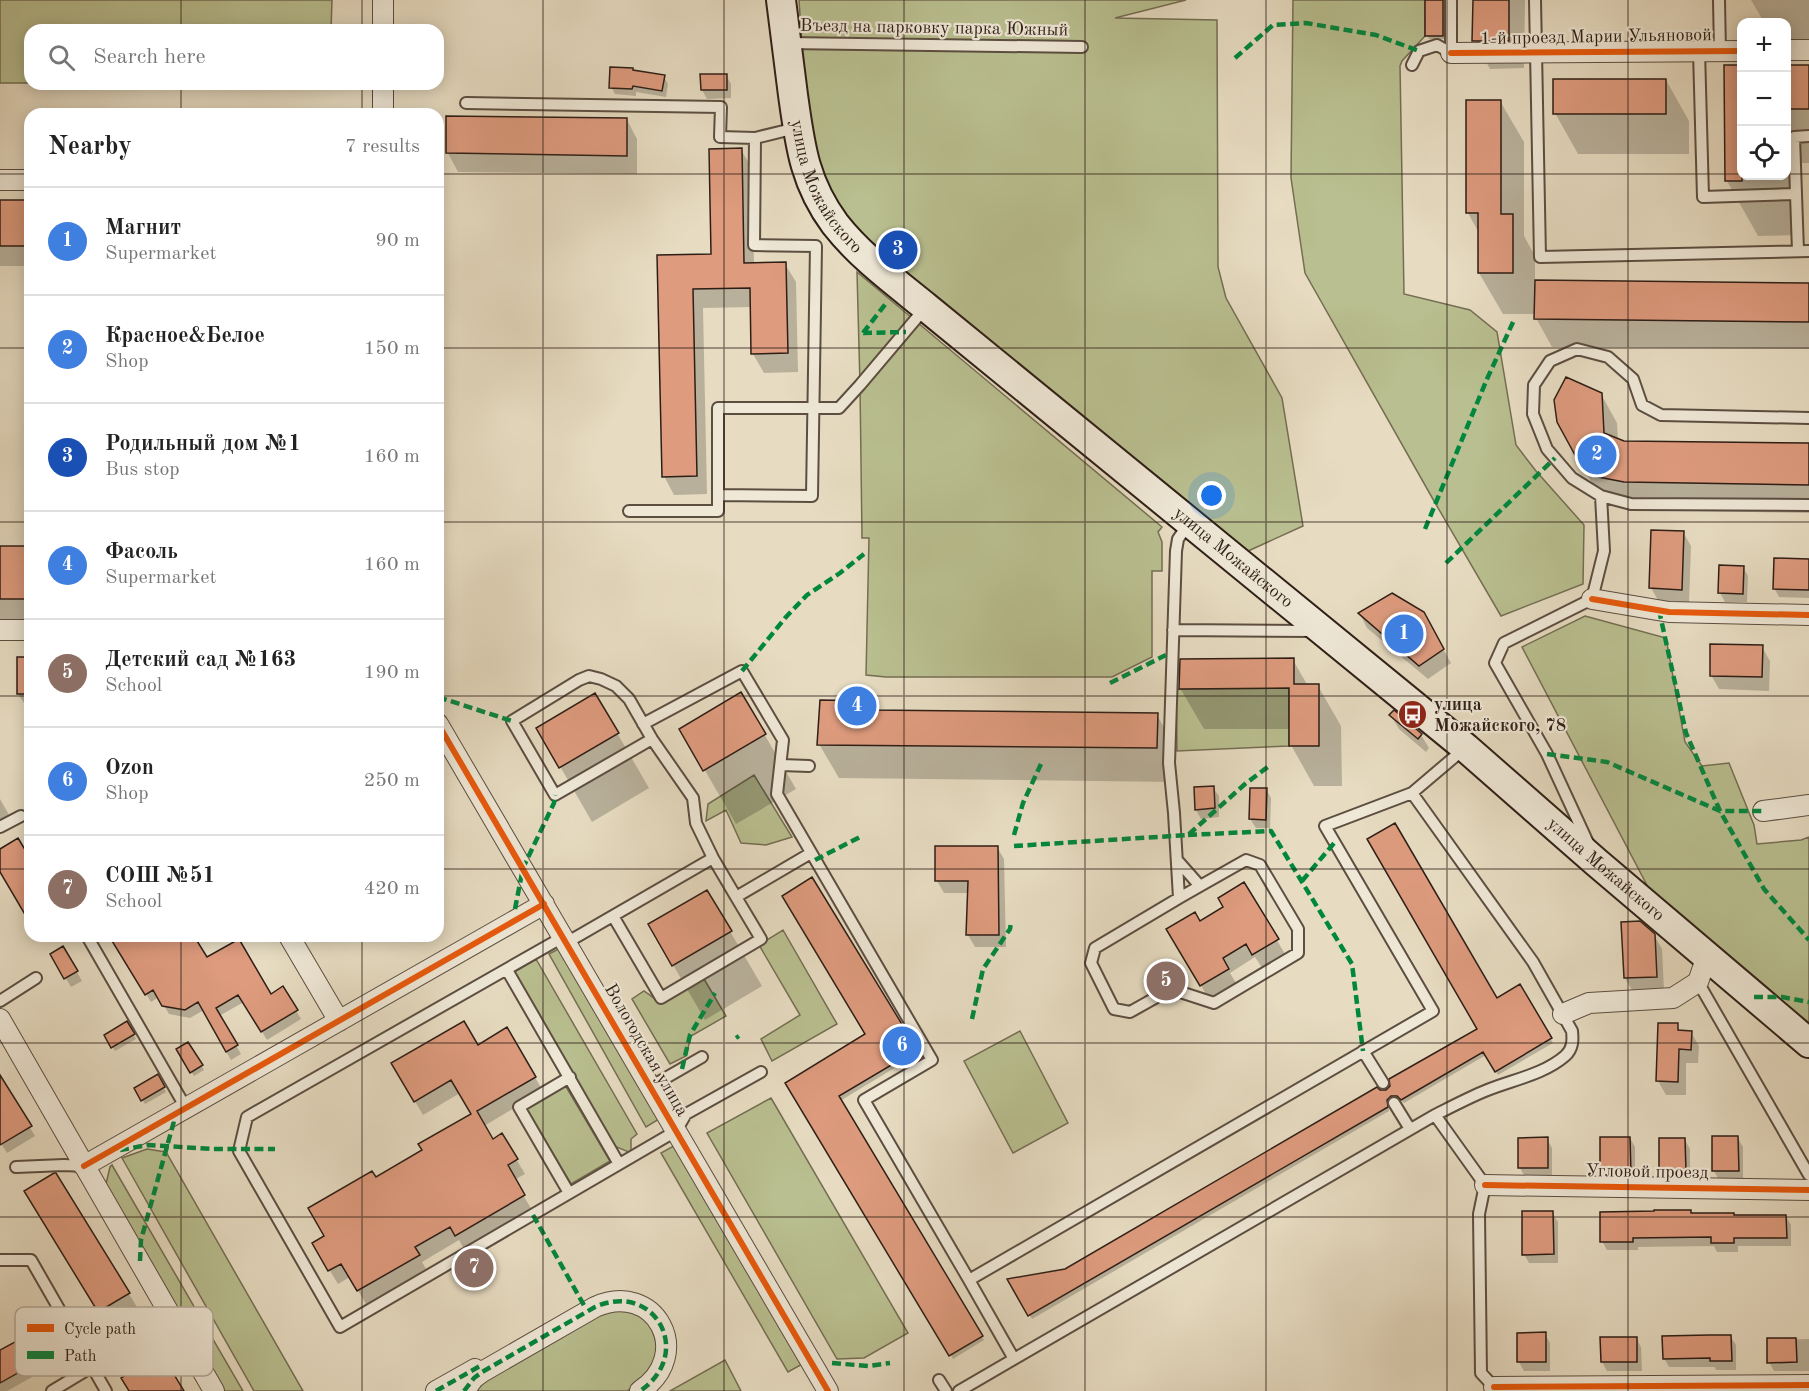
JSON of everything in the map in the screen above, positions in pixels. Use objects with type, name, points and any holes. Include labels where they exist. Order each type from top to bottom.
[{"type":"main road","name":"улица Можайского","points":[[781,0],[797,128],[806,171],[816,194],[833,220],[861,253],[1466,748],[1596,862],[1702,969],[1809,1043]]},
{"type":"street","points":[[383,0],[383,24]]},
{"type":"street","points":[[1791,50],[1809,50]]},
{"type":"street","name":"1-й проезд Марии Ульяновой","points":[[1451,53],[1737,51]]},
{"type":"street","points":[[383,90],[383,108]]},
{"type":"street","points":[[0,180],[24,180]]},
{"type":"street","points":[[1592,599],[1669,612],[1809,615]]},
{"type":"street","points":[[0,630],[24,630]]},
{"type":"street","name":"Вологодская улица","points":[[444,734],[828,1391]]},
{"type":"street","points":[[1763,811],[1809,805]]},
{"type":"street","points":[[84,1166],[544,904]]},
{"type":"street","points":[[293,942],[339,1021]]},
{"type":"street","points":[[1563,1014],[1589,1003],[1673,998],[1702,969]]},
{"type":"street","points":[[0,1019],[167,1307]]},
{"type":"street","name":"Угловой проезд","points":[[1485,1185],[1809,1190]]},
{"type":"street","points":[[436,1391],[601,1298]]},
{"type":"street","points":[[464,1391],[482,1371],[595,1307],[615,1300],[626,1301],[646,1309],[660,1325],[664,1335],[666,1356],[663,1367],[650,1384],[640,1391]]},
{"type":"street","points":[[206,1376],[214,1391]]},
{"type":"street","points":[[1494,1386],[1809,1385]]},
{"type":"lane","points":[[1412,65],[1419,51],[1437,45],[1451,53],[1451,0]]},
{"type":"lane","points":[[1534,0],[1540,257],[1804,251],[1796,194],[1794,136],[1809,136]]},
{"type":"lane","points":[[1719,0],[1720,51]]},
{"type":"lane","name":"Въезд на парковку парка Южный","points":[[786,43],[1082,47]]},
{"type":"lane","points":[[1699,51],[1703,197],[1796,194]]},
{"type":"lane","points":[[466,104],[721,107],[720,137],[755,138],[797,128]]},
{"type":"lane","points":[[718,495],[813,496],[816,246],[754,245],[755,138]]},
{"type":"lane","points":[[629,511],[718,511],[718,408],[839,408],[926,307]]},
{"type":"lane","points":[[1809,417],[1661,415],[1642,405],[1633,380],[1608,357],[1578,349],[1550,361],[1534,385],[1533,414],[1547,449],[1572,478],[1601,496],[1631,504],[1809,504]]},
{"type":"lane","points":[[1596,862],[1547,754],[1495,663],[1504,643],[1592,599],[1604,550],[1601,496]]},
{"type":"lane","points":[[1179,898],[1169,764],[1176,550],[1178,539],[1189,523]]},
{"type":"lane","points":[[1173,630],[1322,631]]},
{"type":"lane","points":[[643,724],[742,671],[783,740],[777,794],[932,1060],[864,1100],[1014,1359]]},
{"type":"lane","points":[[613,916],[660,998],[761,939],[713,858],[696,823],[693,798],[652,739],[629,699],[616,686],[589,676],[512,721],[555,795],[652,739]]},
{"type":"lane","points":[[969,1280],[1433,1011],[1325,826],[1412,793],[1466,748]]},
{"type":"lane","points":[[781,765],[809,766]]},
{"type":"lane","points":[[959,1391],[1435,1115],[1485,1091],[1538,1071],[1566,1055],[1573,1043],[1572,1031],[1533,962],[1412,793]]},
{"type":"lane","points":[[0,827],[21,816]]},
{"type":"lane","points":[[736,897],[811,853]]},
{"type":"lane","points":[[713,858],[613,916],[507,970],[247,1117],[239,1151],[340,1327],[676,1131],[686,1114],[761,1072]]},
{"type":"lane","points":[[1177,860],[1200,886]]},
{"type":"lane","points":[[1246,860],[1260,865],[1298,928],[1298,952],[1215,1004],[1171,989],[1130,1012],[1114,1009],[1091,963],[1095,948],[1179,898],[1246,860]]},
{"type":"lane","points":[[90,942],[186,1108]]},
{"type":"lane","points":[[1702,969],[1809,1175]]},
{"type":"lane","points":[[507,970],[620,1164]]},
{"type":"lane","points":[[0,1001],[36,978]]},
{"type":"lane","points":[[1363,1051],[1383,1083]]},
{"type":"lane","points":[[650,1087],[702,1057]]},
{"type":"lane","points":[[569,1193],[519,1107],[570,1077]]},
{"type":"lane","points":[[1394,1103],[1410,1129]]},
{"type":"lane","points":[[1435,1115],[1485,1185],[1479,1214],[1481,1373],[1494,1386]]},
{"type":"lane","points":[[16,1167],[84,1166]]},
{"type":"lane","points":[[0,1260],[31,1260],[58,1307]]},
{"type":"lane","points":[[52,1391],[77,1376]]},
{"type":"lane","points":[[97,1376],[106,1391]]},
{"type":"lane","points":[[939,1380],[946,1391]]},
{"type":"green space","points":[[0,0],[332,0],[331,24],[24,24],[24,83],[0,83]]},
{"type":"green space","points":[[799,0],[1186,0],[1115,18],[1217,20],[1218,267],[1226,298],[1282,398],[1303,526],[1248,551],[924,290],[862,237],[838,210],[814,154],[803,61]]},
{"type":"green space","points":[[1293,0],[1425,0],[1425,36],[1400,66],[1404,294],[1470,310],[1497,332],[1516,445],[1584,525],[1583,584],[1501,616],[1305,273],[1291,178]]},
{"type":"green space","points":[[857,272],[1162,527],[1158,532],[1162,542],[1162,571],[1152,571],[1152,657],[1112,677],[886,677],[866,675],[869,538],[862,538]]},
{"type":"green space","points":[[1585,616],[1666,638],[1685,742],[1702,766],[1729,763],[1754,825],[1757,844],[1801,840],[1809,837],[1809,1024],[1649,889],[1522,647]]},
{"type":"green space","points":[[1289,688],[1289,746],[1177,751],[1176,689]]},
{"type":"green space","points":[[754,775],[792,837],[766,845],[741,843],[726,810],[706,821],[708,804]]},
{"type":"green space","points":[[783,930],[837,1024],[772,1061],[761,1039],[800,1015],[759,945]]},
{"type":"green space","points":[[566,945],[664,1116],[646,1127],[549,954]]},
{"type":"green space","points":[[536,959],[637,1134],[631,1139],[631,1153],[614,1146],[514,972]]},
{"type":"green space","points":[[704,979],[726,1016],[691,1036],[686,1056],[670,1064],[632,999],[644,991],[661,1003]]},
{"type":"green space","points":[[1020,1031],[1068,1123],[1013,1153],[964,1061]]},
{"type":"green space","points":[[565,1085],[610,1161],[571,1184],[526,1108]]},
{"type":"green space","points":[[771,1098],[908,1333],[864,1358],[837,1359],[707,1133]]},
{"type":"green space","points":[[679,1143],[806,1362],[788,1372],[661,1153]]},
{"type":"green space","points":[[147,1149],[166,1152],[303,1391],[254,1391],[213,1319],[213,1307],[206,1307],[122,1158]]},
{"type":"green space","points":[[112,1165],[194,1307],[174,1307],[105,1188]]},
{"type":"green space","points":[[604,1308],[626,1309],[639,1314],[649,1325],[655,1339],[657,1354],[654,1365],[644,1378],[627,1391],[471,1391],[473,1387]]},
{"type":"green space","points":[[213,1339],[243,1391],[223,1391],[213,1374]]},
{"type":"green space","points":[[725,1360],[741,1391],[670,1391]]},
{"type":"building","points":[[1425,0],[1443,0],[1443,36],[1425,36]]},
{"type":"building","points":[[1473,0],[1509,0],[1509,41],[1472,41]]},
{"type":"building","points":[[1724,65],[1737,65],[1737,180],[1742,181],[1725,181]]},
{"type":"building","points":[[1791,65],[1809,65],[1809,109],[1791,109]]},
{"type":"building","points":[[610,67],[633,68],[633,70],[665,75],[662,91],[633,86],[632,89],[609,88]]},
{"type":"building","points":[[700,74],[727,74],[727,90],[701,90]]},
{"type":"building","points":[[1553,79],[1666,79],[1666,114],[1553,114]]},
{"type":"building","points":[[1466,100],[1501,100],[1501,214],[1513,214],[1513,273],[1478,273],[1478,213],[1466,213]]},
{"type":"building","points":[[446,116],[627,118],[627,156],[446,153]]},
{"type":"building","points":[[742,148],[744,263],[786,262],[788,353],[751,354],[750,288],[693,289],[697,476],[662,477],[657,255],[711,254],[709,149]]},
{"type":"building","points":[[0,200],[24,200],[24,246],[0,246]]},
{"type":"building","points":[[1535,280],[1809,283],[1809,322],[1534,319]]},
{"type":"building","points":[[1566,377],[1602,393],[1604,433],[1624,441],[1809,443],[1809,485],[1624,482],[1593,476],[1581,466],[1557,422],[1554,400]]},
{"type":"building","points":[[1651,530],[1684,531],[1682,590],[1649,588]]},
{"type":"building","points":[[0,546],[24,546],[24,599],[0,599]]},
{"type":"building","points":[[1774,558],[1809,559],[1809,590],[1773,589]]},
{"type":"building","points":[[1719,565],[1744,566],[1743,594],[1718,593]]},
{"type":"building","points":[[1392,593],[1424,612],[1444,649],[1419,666],[1358,613]]},
{"type":"building","points":[[1710,644],[1763,645],[1762,677],[1710,676]]},
{"type":"building","points":[[17,657],[24,657],[24,694],[17,694]]},
{"type":"building","points":[[1294,658],[1294,684],[1319,684],[1319,746],[1289,746],[1289,688],[1179,689],[1180,659]]},
{"type":"building","points":[[741,692],[766,734],[703,771],[679,729]]},
{"type":"building","points":[[595,693],[619,733],[559,768],[536,728]]},
{"type":"building","points":[[820,700],[872,701],[871,710],[1158,713],[1157,748],[817,745]]},
{"type":"building","points":[[1394,710],[1422,734],[1418,739],[1389,715]]},
{"type":"building","points":[[1214,786],[1215,808],[1195,810],[1194,787]]},
{"type":"building","points":[[1250,788],[1267,788],[1266,820],[1249,819]]},
{"type":"building","points":[[1395,823],[1497,998],[1520,984],[1552,1038],[1495,1072],[1483,1052],[1401,1100],[1397,1096],[1391,1096],[1387,1100],[1388,1107],[1028,1316],[1007,1279],[1065,1269],[1377,1087],[1380,1090],[1386,1090],[1390,1086],[1389,1079],[1477,1029],[1367,839]]},
{"type":"building","points":[[18,838],[24,848],[24,913],[0,872],[0,849]]},
{"type":"building","points":[[935,846],[998,846],[999,935],[966,935],[968,881],[935,881]]},
{"type":"building","points":[[812,877],[922,1057],[907,1065],[903,1058],[839,1096],[983,1336],[949,1356],[785,1083],[865,1034],[782,896]]},
{"type":"building","points":[[1244,882],[1279,939],[1252,955],[1246,944],[1223,958],[1229,969],[1200,986],[1166,929],[1195,912],[1200,921],[1223,907],[1218,898]]},
{"type":"building","points":[[707,890],[732,931],[672,966],[648,924]]},
{"type":"building","points":[[1640,921],[1655,934],[1657,977],[1624,978],[1621,922]]},
{"type":"building","points":[[113,942],[198,942],[207,957],[234,942],[241,942],[271,994],[283,986],[298,1010],[261,1032],[238,995],[216,1008],[238,1045],[226,1052],[198,1002],[185,1010],[162,1006],[153,990],[145,995]]},
{"type":"building","points":[[63,946],[78,971],[64,979],[50,954]]},
{"type":"building","points":[[127,1021],[135,1034],[111,1048],[104,1035]]},
{"type":"building","points":[[464,1021],[478,1045],[507,1027],[536,1077],[477,1111],[493,1139],[502,1133],[518,1159],[508,1165],[525,1195],[455,1236],[450,1227],[415,1247],[420,1255],[357,1291],[341,1264],[328,1271],[312,1243],[324,1236],[308,1208],[372,1171],[376,1177],[422,1150],[418,1144],[471,1114],[451,1080],[414,1102],[391,1063]]},
{"type":"building","points":[[1658,1023],[1678,1023],[1678,1030],[1692,1031],[1691,1050],[1679,1049],[1678,1082],[1656,1081]]},
{"type":"building","points":[[188,1042],[203,1065],[190,1073],[176,1049]]},
{"type":"building","points":[[158,1074],[165,1087],[141,1101],[134,1088]]},
{"type":"building","points":[[0,1075],[32,1126],[0,1145]]},
{"type":"building","points":[[1712,1136],[1738,1136],[1739,1171],[1712,1171]]},
{"type":"building","points":[[1548,1137],[1548,1168],[1518,1168],[1518,1138]]},
{"type":"building","points":[[1600,1137],[1630,1137],[1631,1173],[1600,1173]]},
{"type":"building","points":[[1659,1138],[1685,1138],[1686,1171],[1659,1172]]},
{"type":"building","points":[[56,1173],[130,1293],[106,1307],[95,1307],[24,1191]]},
{"type":"building","points":[[1691,1210],[1691,1213],[1734,1213],[1734,1215],[1786,1215],[1787,1238],[1734,1238],[1734,1243],[1711,1243],[1711,1237],[1633,1238],[1633,1242],[1600,1242],[1600,1212]]},
{"type":"building","points":[[1522,1211],[1553,1211],[1554,1254],[1522,1255]]},
{"type":"building","points":[[1546,1332],[1546,1362],[1517,1362],[1517,1333]]},
{"type":"building","points":[[1731,1335],[1732,1361],[1710,1361],[1710,1358],[1663,1359],[1662,1336]]},
{"type":"building","points":[[1600,1337],[1637,1337],[1637,1362],[1601,1362]]},
{"type":"building","points":[[1767,1338],[1796,1338],[1797,1362],[1767,1363]]},
{"type":"building","points":[[15,1342],[15,1375],[0,1383],[0,1350]]},
{"type":"building","points":[[124,1376],[175,1376],[184,1391],[129,1391],[121,1378]]},
{"type":"marked path","points":[[1235,58],[1273,25],[1306,23],[1376,35],[1419,51]]},
{"type":"marked path","points":[[863,333],[887,302]]},
{"type":"marked path","points":[[1425,529],[1514,320]]},
{"type":"marked path","points":[[863,333],[906,332]]},
{"type":"marked path","points":[[1446,563],[1555,458]]},
{"type":"marked path","points":[[742,671],[807,595],[864,554]]},
{"type":"marked path","points":[[1659,610],[1686,733],[1720,811],[1764,889],[1809,940]]},
{"type":"marked path","points":[[1110,683],[1166,655]]},
{"type":"marked path","points":[[444,699],[512,721]]},
{"type":"marked path","points":[[1547,754],[1607,762],[1720,811],[1763,811]]},
{"type":"marked path","points":[[1014,835],[1023,803],[1041,764]]},
{"type":"marked path","points":[[1014,846],[1188,835],[1245,784],[1269,766]]},
{"type":"marked path","points":[[515,909],[523,868],[554,803],[555,795]]},
{"type":"marked path","points":[[1188,835],[1271,831],[1352,964],[1363,1051]]},
{"type":"marked path","points":[[815,860],[860,837]]},
{"type":"marked path","points":[[1302,881],[1335,842]]},
{"type":"marked path","points":[[972,1019],[983,969],[1010,929],[1011,922]]},
{"type":"marked path","points":[[682,1069],[690,1035],[715,993]]},
{"type":"marked path","points":[[1754,997],[1782,997],[1809,1002]]},
{"type":"marked path","points":[[140,1261],[141,1240],[176,1114]]},
{"type":"marked path","points":[[120,1150],[148,1145],[213,1149],[275,1149]]},
{"type":"marked path","points":[[533,1215],[585,1307]]},
{"type":"marked path","points":[[464,1391],[482,1372],[595,1307],[616,1301],[635,1304],[650,1312],[661,1325],[666,1341],[665,1358],[656,1376],[640,1391]]},
{"type":"marked path","points":[[832,1363],[868,1366],[890,1363]]},
{"type":"marked path","points":[[436,1391],[480,1366]]},
{"type":"cycle path","points":[[1451,53],[1737,51]]},
{"type":"cycle path","points":[[1592,599],[1669,612],[1809,615]]},
{"type":"cycle path","points":[[444,734],[828,1391]]},
{"type":"cycle path","points":[[84,1166],[544,904]]},
{"type":"cycle path","points":[[1485,1185],[1809,1190]]},
{"type":"cycle path","points":[[1494,1387],[1809,1385]]},
{"type":"place","name":"Родильный дом №1","points":[[898,250]]},
{"type":"place","name":"Красное&Белое","points":[[1597,455]]},
{"type":"place","name":"Магнит","points":[[1404,634]]},
{"type":"place","name":"Фасоль","points":[[857,706]]},
{"type":"place","name":"улица Можайского, 78","points":[[1413,715]]},
{"type":"place","name":"Детский сад №163","points":[[1166,981]]},
{"type":"place","name":"Ozon","points":[[902,1046]]},
{"type":"place","name":"СОШ №51","points":[[474,1268]]}]
